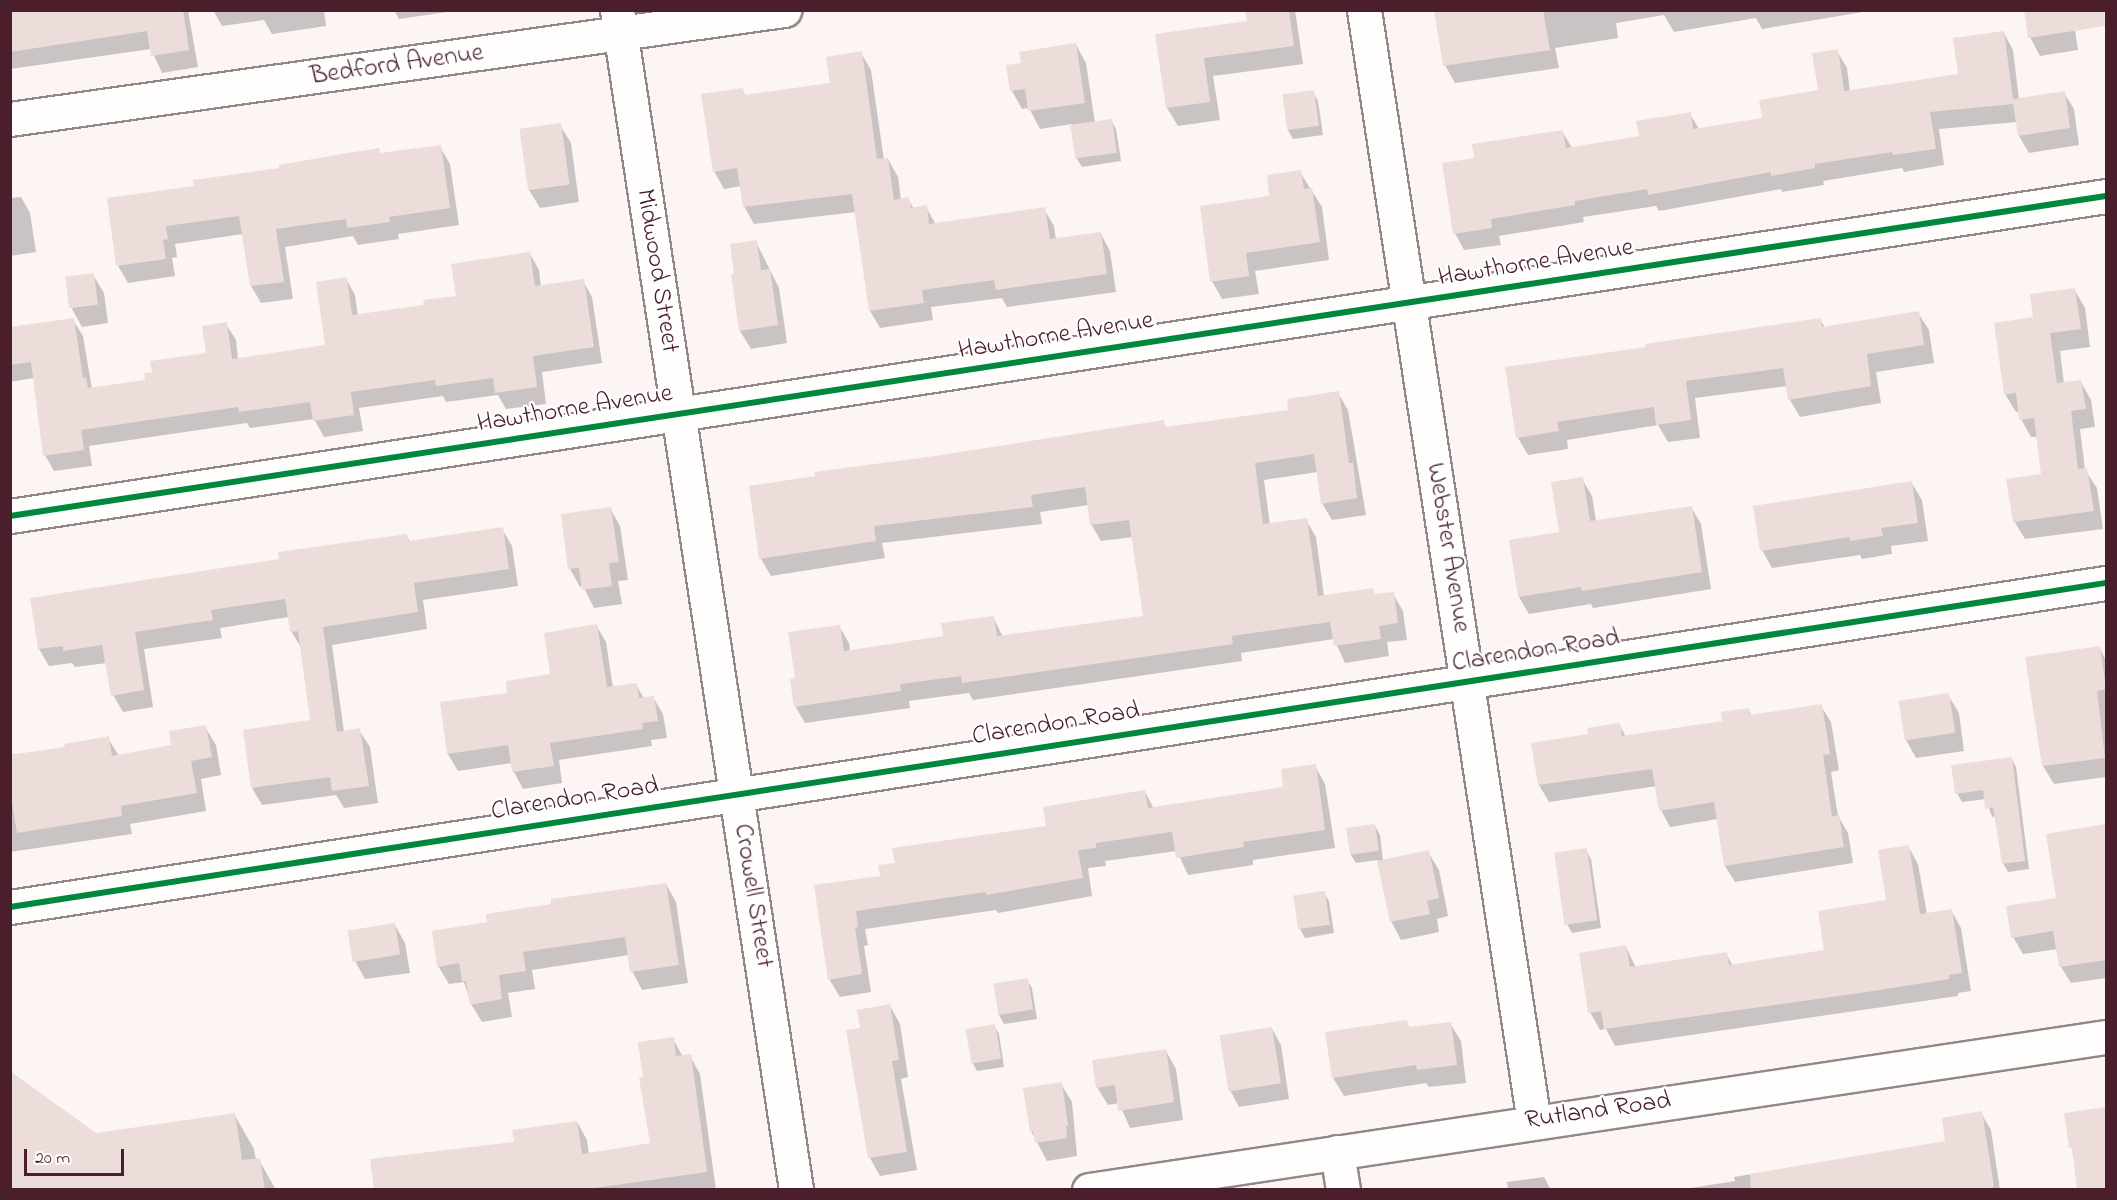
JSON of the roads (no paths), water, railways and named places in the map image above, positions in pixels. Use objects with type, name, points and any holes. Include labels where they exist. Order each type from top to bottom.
[{"type":"street","name":"Bedford Avenue","points":[[10,119],[619,23],[784,10]]},
{"type":"street","name":"Webster Avenue","points":[[1364,10],[1534,1122]]},
{"type":"street","name":"Midwood Street","points":[[619,23],[707,603]]},
{"type":"street","name":"Hawthorne Avenue","points":[[10,516],[2106,196]]},
{"type":"street","name":"Clarendon Road","points":[[10,907],[244,873],[736,794],[2106,583]]},
{"type":"street","name":"Crowell Street","points":[[707,603],[796,1190]]},
{"type":"street","name":"Rutland Road","points":[[1089,1190],[2106,1037]]},
{"type":"street","points":[[1337,1152],[1343,1190]]}]
